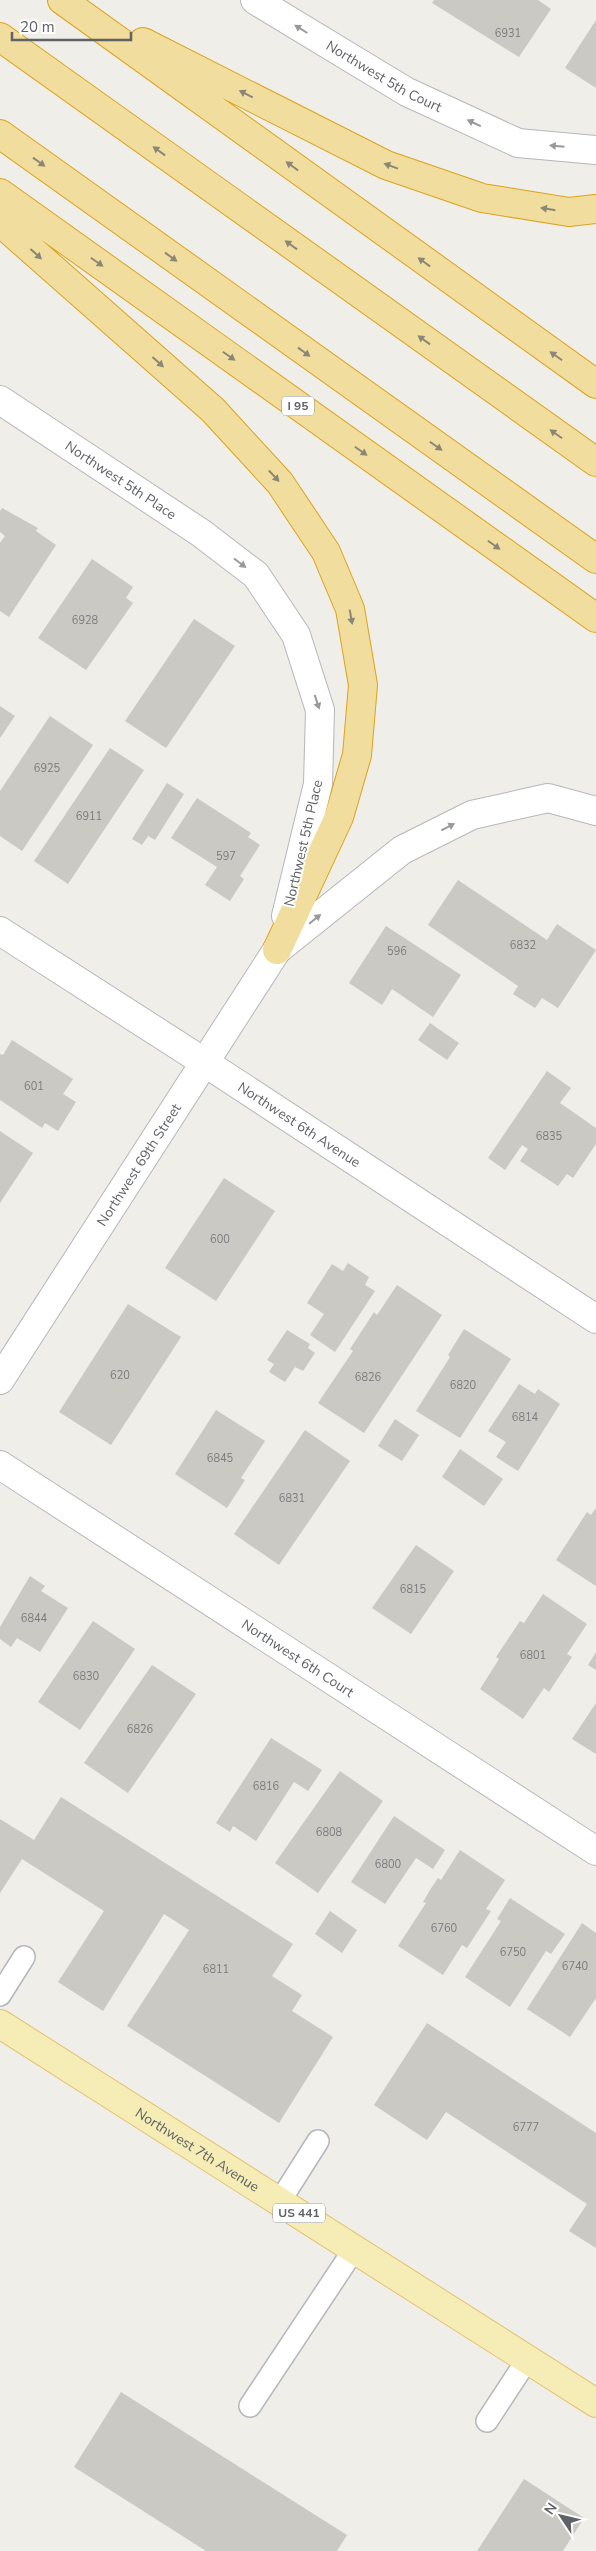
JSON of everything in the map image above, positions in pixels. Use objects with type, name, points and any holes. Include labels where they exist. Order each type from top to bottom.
[{"type":"highway","points":[[66,3],[386,165],[482,198],[569,212],[596,210]]},
{"type":"highway","points":[[66,3],[596,384]]},
{"type":"highway","points":[[0,38],[596,462]]},
{"type":"highway","points":[[0,134],[596,559]]},
{"type":"highway","name":"I 95","points":[[0,193],[596,618]]},
{"type":"highway","points":[[0,222],[213,410],[280,483],[326,552],[350,609],[363,684],[357,755],[338,818],[277,950]]},
{"type":"main road","name":"Northwest 7th Avenue","points":[[0,2024],[596,2403]]},
{"type":"street","name":"Northwest 5th Court","points":[[255,0],[407,92],[518,143],[596,150]]},
{"type":"street","name":"Northwest 5th Place","points":[[0,400],[201,533],[256,575],[296,635],[320,710],[318,784],[277,950]]},
{"type":"street","name":"Northwest 5th Place","points":[[277,950],[402,850],[472,815],[548,798],[596,811]]},
{"type":"street","name":"Northwest 6th Avenue","points":[[0,931],[204,1062],[596,1319]]},
{"type":"street","name":"Northwest 69th Street","points":[[0,1380],[277,950]]},
{"type":"street","name":"Northwest 6th Court","points":[[0,1465],[596,1851]]},
{"type":"lane","points":[[0,1995],[24,1957]]},
{"type":"lane","points":[[280,2201],[318,2140]]},
{"type":"lane","points":[[250,2406],[355,2248]]},
{"type":"lane","points":[[487,2421],[527,2360]]},
{"type":"building","points":[[434,0],[538,0],[551,9],[519,57],[432,3]]},
{"type":"building","points":[[596,20],[596,88],[565,68]]},
{"type":"building","points":[[2,508],[38,528],[36,531],[56,545],[9,617],[0,611],[0,543],[5,536],[0,532],[0,511]]},
{"type":"building","points":[[92,559],[133,587],[126,598],[133,603],[86,670],[38,638]]},
{"type":"building","points":[[194,619],[235,646],[166,748],[125,721]]},
{"type":"building","points":[[0,706],[15,716],[0,738]]},
{"type":"building","points":[[50,716],[93,745],[22,851],[0,836],[0,791]]},
{"type":"building","points":[[110,748],[144,770],[68,884],[34,861]]},
{"type":"building","points":[[167,783],[184,794],[155,840],[148,836],[142,845],[132,839]]},
{"type":"building","points":[[197,798],[251,833],[248,837],[260,845],[240,876],[244,879],[230,901],[205,885],[217,867],[171,838]]},
{"type":"building","points":[[458,880],[547,940],[557,924],[596,950],[558,1008],[542,998],[535,1008],[513,994],[518,986],[428,925]]},
{"type":"building","points":[[386,926],[461,975],[433,1017],[392,989],[382,1005],[349,983]]},
{"type":"building","points":[[430,1023],[459,1043],[447,1060],[418,1040]]},
{"type":"building","points":[[12,1040],[73,1079],[63,1094],[76,1102],[58,1131],[45,1123],[42,1128],[0,1100],[0,1054],[3,1055]]},
{"type":"building","points":[[547,1071],[571,1088],[560,1103],[596,1128],[596,1144],[573,1178],[567,1174],[558,1186],[520,1161],[528,1149],[522,1145],[505,1170],[488,1158]]},
{"type":"building","points":[[0,1131],[33,1153],[0,1203]]},
{"type":"building","points":[[224,1178],[275,1211],[216,1301],[165,1268]]},
{"type":"building","points":[[348,1263],[369,1277],[365,1285],[375,1291],[335,1352],[310,1335],[324,1314],[307,1303],[332,1264],[343,1271]]},
{"type":"building","points":[[397,1285],[442,1315],[364,1433],[318,1403],[353,1351],[350,1349],[374,1312],[377,1315]]},
{"type":"building","points":[[128,1304],[181,1337],[111,1445],[59,1412]]},
{"type":"building","points":[[464,1329],[511,1359],[460,1438],[416,1411],[450,1357],[448,1355]]},
{"type":"building","points":[[287,1330],[310,1344],[308,1348],[315,1353],[303,1371],[295,1367],[285,1382],[269,1372],[274,1364],[267,1360]]},
{"type":"building","points":[[519,1384],[535,1394],[538,1389],[560,1404],[518,1471],[496,1457],[506,1442],[488,1431]]},
{"type":"building","points":[[216,1410],[265,1441],[241,1478],[245,1480],[227,1508],[175,1474]]},
{"type":"building","points":[[395,1419],[419,1435],[402,1461],[378,1446]]},
{"type":"building","points":[[305,1430],[350,1461],[279,1565],[234,1534]]},
{"type":"building","points":[[460,1449],[503,1479],[484,1506],[442,1477]]},
{"type":"building","points":[[596,1508],[596,1586],[556,1560],[587,1512],[591,1515]]},
{"type":"building","points":[[416,1545],[454,1571],[411,1634],[372,1608]]},
{"type":"building","points":[[30,1576],[45,1586],[41,1591],[68,1608],[40,1652],[17,1638],[11,1647],[0,1639],[0,1627]]},
{"type":"building","points":[[543,1594],[587,1624],[567,1654],[572,1657],[549,1692],[544,1688],[523,1719],[480,1689],[499,1659],[496,1657],[520,1621],[524,1623]]},
{"type":"building","points":[[93,1621],[135,1649],[80,1730],[38,1702]]},
{"type":"building","points":[[596,1652],[596,1670],[588,1665]]},
{"type":"building","points":[[152,1665],[196,1694],[128,1793],[84,1763]]},
{"type":"building","points":[[596,1703],[596,1754],[572,1739]]},
{"type":"building","points":[[271,1738],[322,1770],[308,1791],[294,1782],[256,1841],[233,1826],[230,1832],[216,1823]]},
{"type":"building","points":[[340,1771],[383,1801],[318,1893],[275,1863]]},
{"type":"building","points":[[61,1797],[293,1944],[272,1976],[302,1995],[292,2011],[333,2037],[279,2123],[127,2026],[189,1930],[164,1914],[103,2011],[58,1982],[104,1911],[22,1859],[0,1893],[0,1819],[34,1840]]},
{"type":"building","points":[[394,1816],[445,1850],[433,1869],[416,1858],[385,1904],[351,1882]]},
{"type":"building","points":[[460,1850],[505,1880],[486,1909],[491,1911],[467,1948],[462,1945],[443,1975],[398,1946],[426,1903],[423,1902],[430,1890],[438,1878],[441,1880]]},
{"type":"building","points":[[510,1898],[565,1934],[551,1954],[546,1951],[510,2007],[465,1977],[501,1921],[497,1919]]},
{"type":"building","points":[[330,1911],[357,1930],[342,1953],[315,1934]]},
{"type":"building","points":[[582,1923],[596,1933],[596,1998],[570,2037],[527,2009]]},
{"type":"building","points":[[427,2023],[596,2133],[596,2248],[569,2231],[587,2204],[446,2112],[427,2140],[374,2105]]},
{"type":"building","points":[[121,2392],[347,2535],[337,2551],[206,2551],[74,2467]]},
{"type":"building","points":[[524,2479],[584,2518],[563,2551],[477,2551]]}]
